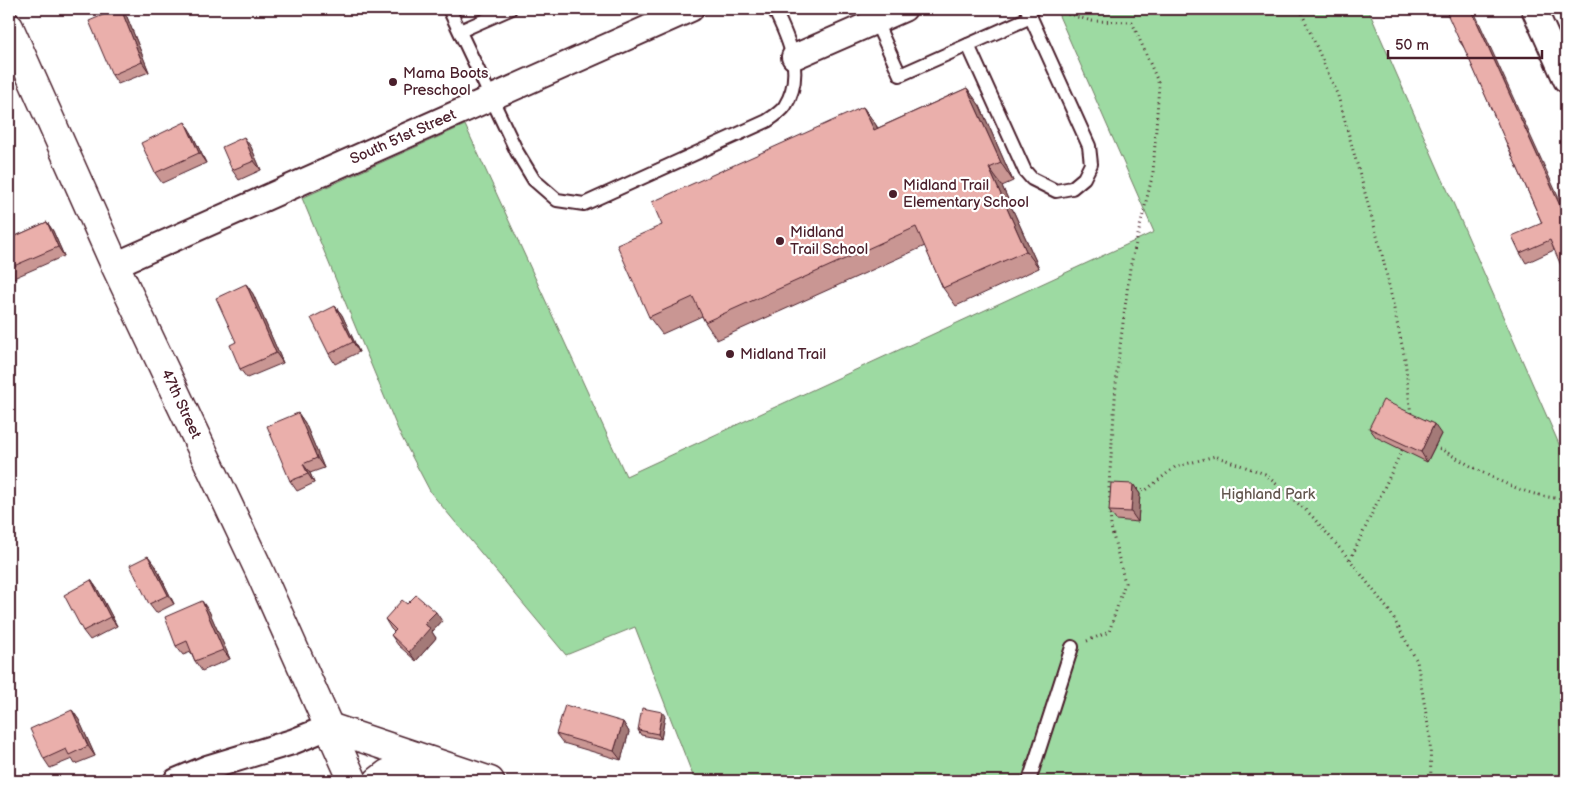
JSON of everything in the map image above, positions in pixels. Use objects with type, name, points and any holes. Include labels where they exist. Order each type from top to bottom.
[{"type":"main road","name":"47th Street","points":[[9,27],[115,265],[259,570],[353,781]]},
{"type":"main road","points":[[329,727],[490,781]]},
{"type":"main road","points":[[378,781],[388,774],[425,760]]},
{"type":"street","name":"South 51st Street","points":[[115,265],[691,9]]},
{"type":"street","points":[[794,57],[904,9]]},
{"type":"street","points":[[1534,9],[1566,80]]},
{"type":"street","points":[[176,781],[207,768],[292,742],[329,727]]},
{"type":"lane","points":[[449,9],[517,152],[534,180],[557,200],[584,204],[767,122],[784,107],[795,84],[794,57],[774,9]]},
{"type":"lane","points":[[460,31],[510,9]]},
{"type":"lane","points":[[876,22],[900,75],[968,44],[1029,13],[1088,146],[1091,164],[1084,178],[1072,188],[1056,191],[1032,179],[1025,171],[968,44]]},
{"type":"lane","points":[[1029,781],[1072,647]]},
{"type":"path","points":[[1300,9],[1338,96],[1382,254],[1405,359],[1411,419]]},
{"type":"path","points":[[1063,13],[1092,21],[1132,22],[1159,84],[1153,173],[1130,268],[1118,360],[1109,486],[1111,527],[1125,583],[1109,632],[1072,647]]},
{"type":"path","points":[[1434,446],[1512,487],[1548,498],[1566,499]]},
{"type":"path","points":[[1350,560],[1402,450]]},
{"type":"path","points":[[1127,488],[1146,490],[1175,467],[1215,456],[1265,474],[1311,515],[1350,560],[1390,612],[1417,661],[1430,737],[1431,781]]},
{"type":"path","points":[[1109,486],[1118,487]]},
{"type":"green space","name":"Highland Park","points":[[1056,9],[1368,9],[1566,460],[1566,781],[695,781],[635,627],[566,655],[431,493],[399,432],[302,198],[465,125],[626,476],[1154,232]]},
{"type":"building","points":[[121,9],[142,62],[112,75],[89,21]]},
{"type":"building","points":[[1445,9],[1471,9],[1566,219],[1566,277],[1550,240],[1520,253],[1512,236],[1542,223]]},
{"type":"building","points":[[967,88],[1001,163],[989,168],[1026,251],[943,288],[916,227],[705,322],[693,297],[649,317],[617,245],[662,225],[652,202],[863,107],[874,130]]},
{"type":"building","points":[[185,122],[199,153],[155,173],[141,143]]},
{"type":"building","points":[[244,137],[254,161],[232,170],[222,147]]},
{"type":"building","points":[[47,222],[58,247],[9,268],[9,239]]},
{"type":"building","points":[[1566,280],[1566,292],[1562,282]]},
{"type":"building","points":[[246,284],[276,353],[240,369],[230,345],[236,342],[216,298]]},
{"type":"building","points":[[335,306],[353,342],[329,354],[311,318]]},
{"type":"building","points":[[1383,400],[1434,424],[1421,452],[1369,428]]},
{"type":"building","points":[[298,413],[317,458],[303,464],[308,474],[290,481],[267,426]]},
{"type":"building","points":[[1111,483],[1133,484],[1131,512],[1109,511]]},
{"type":"building","points":[[148,556],[168,595],[149,604],[130,565]]},
{"type":"building","points":[[91,580],[110,617],[83,631],[64,595]]},
{"type":"building","points":[[416,595],[436,612],[424,624],[430,628],[409,652],[391,635],[396,630],[385,619],[402,600],[407,604]]},
{"type":"building","points":[[202,601],[223,650],[195,661],[187,641],[176,646],[165,617]]},
{"type":"building","points":[[565,705],[623,722],[614,751],[556,734]]},
{"type":"building","points":[[642,708],[662,712],[658,734],[638,730]]},
{"type":"building","points":[[72,710],[88,746],[69,755],[66,749],[44,759],[30,729]]},
{"type":"place","name":"Mama Boots Preschool","points":[[393,82]]},
{"type":"place","name":"Midland Trail Elementary School","points":[[893,194]]},
{"type":"place","name":"Midland Trail School","points":[[780,241]]},
{"type":"place","name":"Midland Trail","points":[[730,354]]}]
